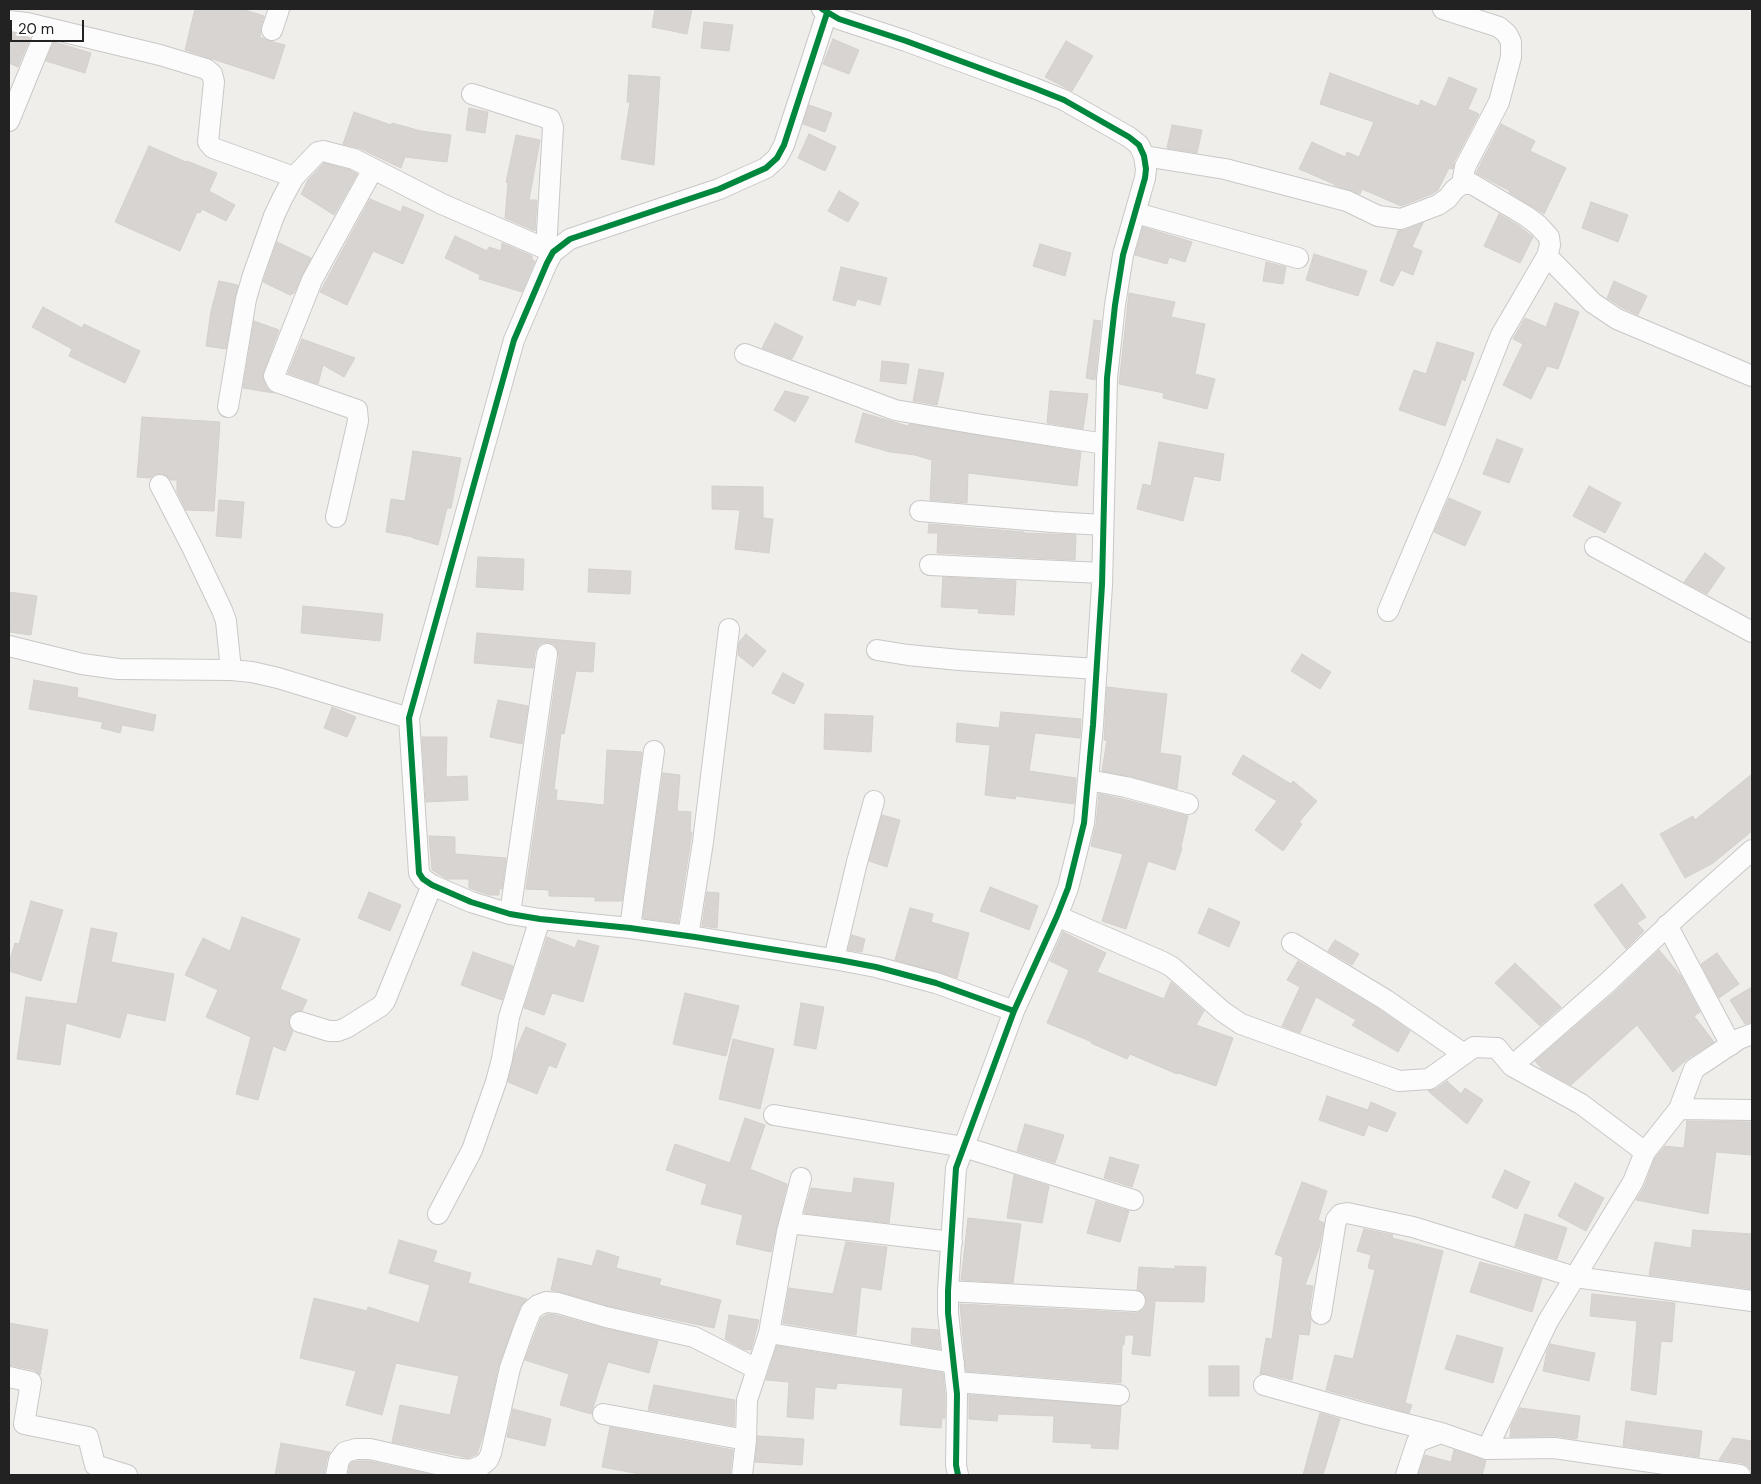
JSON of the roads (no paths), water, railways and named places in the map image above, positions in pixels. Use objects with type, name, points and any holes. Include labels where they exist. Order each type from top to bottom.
[{"type":"street","points":[[272,30],[279,9]]},
{"type":"street","points":[[1443,9],[1499,27],[1507,34],[1511,42],[1511,57],[1498,102],[1465,167],[1462,184]]},
{"type":"street","points":[[550,251],[570,239],[719,189],[766,168],[777,158],[784,145],[824,11],[839,19],[1064,100],[1129,136],[1139,145],[1144,156],[1145,178],[1123,255],[1115,305],[1106,390],[1102,573],[1097,669],[1084,823],[1074,869],[1057,916],[1014,1011],[956,1168],[948,1313],[958,1394],[956,1465],[958,1475]]},
{"type":"street","points":[[9,21],[160,55],[206,69],[212,74],[214,82],[208,142],[213,148],[294,177]]},
{"type":"street","points":[[9,121],[46,28]]},
{"type":"street","points":[[472,94],[546,117],[552,122],[550,251],[514,340],[409,718],[419,873],[423,879],[432,885],[471,902],[510,914],[540,920],[630,928],[688,936],[876,967],[936,983],[1014,1011]]},
{"type":"street","points":[[228,407],[251,281],[274,216],[294,177],[313,155],[318,152],[323,151],[354,160],[442,204],[550,251]]},
{"type":"street","points":[[1144,156],[1225,169],[1348,201],[1378,216],[1401,219],[1438,205],[1462,184],[1472,184],[1538,225],[1549,237],[1550,245],[1547,256],[1501,335],[1450,467],[1388,611]]},
{"type":"street","points":[[336,517],[358,421],[357,410],[277,382],[274,376],[314,275],[373,169]]},
{"type":"street","points":[[1136,213],[1298,258]]},
{"type":"street","points":[[1547,256],[1593,303],[1617,319],[1752,376]]},
{"type":"street","points":[[745,354],[895,410],[1105,444]]},
{"type":"street","points":[[160,485],[222,610],[226,621],[231,670]]},
{"type":"street","points":[[920,511],[1103,525]]},
{"type":"street","points":[[1595,547],[1752,632]]},
{"type":"street","points":[[930,565],[1102,573]]},
{"type":"street","points":[[688,936],[729,630]]},
{"type":"street","points":[[877,650],[959,660],[1097,669]]},
{"type":"street","points":[[10,651],[118,669],[231,670],[252,672],[278,678],[409,718]]},
{"type":"street","points":[[510,914],[547,654]]},
{"type":"street","points":[[630,928],[654,751]]},
{"type":"street","points":[[1088,780],[1126,787],[1188,804]]},
{"type":"street","points":[[834,959],[857,862],[874,801]]},
{"type":"street","points":[[1512,1066],[1607,983],[1668,925],[1752,850]]},
{"type":"street","points":[[300,1022],[329,1031],[338,1031],[381,1006],[385,1001],[432,885]]},
{"type":"street","points":[[1057,916],[1172,967],[1222,1011],[1240,1024],[1399,1081],[1429,1079],[1474,1047],[1497,1048],[1512,1066],[1581,1104],[1645,1152]]},
{"type":"street","points":[[438,1214],[472,1150],[496,1082],[509,1017],[540,920]]},
{"type":"street","points":[[1668,925],[1731,1044]]},
{"type":"street","points":[[1292,943],[1386,1000],[1464,1054]]},
{"type":"street","points":[[1488,1449],[1548,1321],[1633,1182],[1645,1152],[1679,1109],[1694,1069],[1731,1044],[1752,1034]]},
{"type":"street","points":[[1679,1109],[1752,1110]]},
{"type":"street","points":[[774,1115],[964,1148],[1133,1200]]},
{"type":"street","points":[[742,1475],[746,1440],[747,1400],[769,1333],[789,1223],[801,1178]]},
{"type":"street","points":[[1321,1314],[1336,1220],[1341,1214],[1347,1213],[1413,1227],[1575,1278],[1752,1301]]},
{"type":"street","points":[[789,1223],[952,1242]]},
{"type":"street","points":[[948,1291],[1135,1301]]},
{"type":"street","points":[[336,1475],[340,1460],[345,1452],[356,1448],[370,1449],[454,1468],[470,1470],[481,1466],[488,1460],[491,1453],[510,1368],[523,1331],[531,1311],[538,1304],[546,1302],[558,1303],[606,1317],[694,1336],[757,1369]]},
{"type":"street","points":[[769,1333],[955,1372],[1119,1395]]},
{"type":"street","points":[[9,1377],[31,1382],[24,1424],[88,1437],[95,1465],[127,1475]]},
{"type":"street","points":[[1264,1384],[1363,1413],[1441,1433],[1488,1449],[1554,1448],[1740,1475]]},
{"type":"street","points":[[603,1414],[746,1440]]},
{"type":"street","points":[[1406,1475],[1417,1442],[1441,1433]]}]
